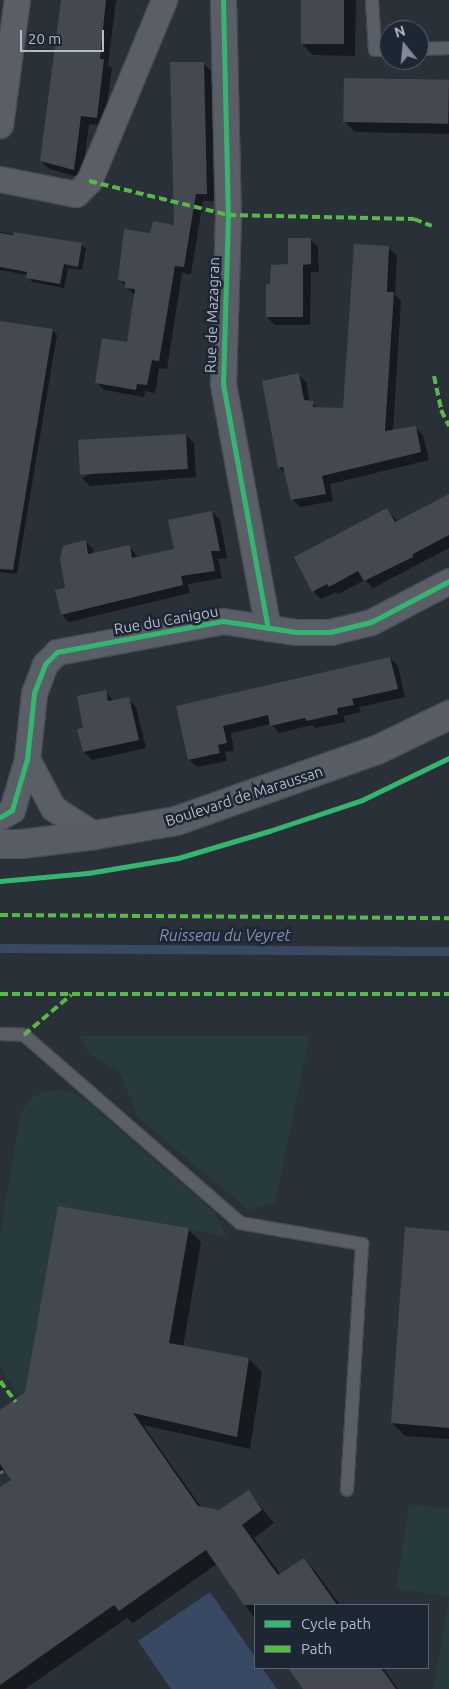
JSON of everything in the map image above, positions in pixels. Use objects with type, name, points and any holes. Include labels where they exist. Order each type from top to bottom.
[{"type":"main road","name":"Boulevard de Maraussan","points":[[0,844],[22,844],[95,835],[185,818],[379,749],[449,715]]},
{"type":"main road","name":"Boulevard de Maraussan","points":[[0,860],[23,860],[97,851],[180,837],[385,765],[449,735]]},
{"type":"street","points":[[0,125],[17,0]]},
{"type":"street","points":[[0,180],[76,194],[89,181],[164,0]]},
{"type":"street","name":"Rue de Mazagran","points":[[223,0],[228,215],[223,384],[268,628]]},
{"type":"street","name":"Rue du Canigou","points":[[0,818],[12,810],[27,759],[34,693],[45,664],[57,652],[223,621],[296,632],[330,632],[371,622],[449,581]]},
{"type":"street","points":[[27,759],[53,808],[95,835]]},
{"type":"lane","points":[[372,0],[376,50],[379,50]]},
{"type":"lane","points":[[429,49],[449,48]]},
{"type":"lane","points":[[0,1034],[24,1035],[240,1223],[362,1244],[347,1490]]},
{"type":"path","points":[[0,1473],[4,1470]]},
{"type":"green space","points":[[80,1036],[310,1036],[275,1202],[248,1210],[138,1117],[119,1071],[90,1055]]},
{"type":"green space","points":[[67,1090],[85,1100],[214,1212],[227,1237],[145,1220],[58,1206],[25,1391],[19,1396],[0,1366],[0,1235],[21,1112],[31,1098],[46,1091]]},
{"type":"green space","points":[[409,1504],[449,1509],[449,1596],[396,1589]]},
{"type":"green space","points":[[449,1596],[449,1689],[433,1689]]},
{"type":"water","points":[[210,1592],[254,1656],[254,1669],[263,1669],[277,1689],[171,1689],[138,1641]]},
{"type":"building","points":[[61,0],[106,0],[100,59],[104,59],[97,118],[81,116],[74,170],[40,161]]},
{"type":"building","points":[[301,0],[344,0],[344,44],[301,44]]},
{"type":"building","points":[[170,62],[204,62],[207,194],[196,194],[184,267],[175,266],[159,361],[152,360],[147,385],[137,384],[136,390],[95,383],[102,338],[127,342],[135,289],[125,288],[125,282],[118,280],[124,229],[150,233],[153,221],[174,225]]},
{"type":"building","points":[[344,78],[449,80],[448,124],[343,122]]},
{"type":"building","points":[[13,232],[82,243],[78,267],[64,264],[60,284],[26,278],[27,272],[0,267],[0,233],[13,235]]},
{"type":"building","points":[[288,238],[311,238],[311,264],[303,265],[303,317],[266,317],[266,284],[270,284],[271,265],[288,264]]},
{"type":"building","points":[[354,244],[389,246],[387,292],[394,292],[385,431],[416,426],[421,452],[322,476],[326,494],[291,500],[283,467],[278,468],[262,381],[299,373],[304,400],[313,401],[313,407],[343,408]]},
{"type":"building","points":[[0,321],[53,329],[13,570],[0,569]]},
{"type":"building","points":[[186,434],[188,469],[80,475],[78,440]]},
{"type":"building","points":[[449,494],[449,535],[413,554],[413,557],[364,581],[358,571],[329,587],[327,584],[312,592],[294,557],[387,508],[395,522]]},
{"type":"building","points":[[212,511],[220,551],[211,551],[215,571],[181,576],[183,585],[61,615],[55,590],[65,588],[60,559],[63,546],[86,540],[88,554],[130,545],[132,558],[174,549],[168,520]]},
{"type":"building","points":[[390,657],[398,689],[352,699],[354,705],[337,708],[338,714],[306,721],[305,718],[270,726],[268,715],[223,726],[227,743],[218,745],[220,753],[188,760],[176,706]]},
{"type":"building","points":[[106,690],[108,701],[129,697],[139,740],[83,752],[77,729],[83,728],[77,696]]},
{"type":"building","points":[[58,1206],[189,1228],[169,1343],[249,1358],[237,1437],[133,1413],[198,1506],[219,1510],[249,1490],[262,1510],[242,1525],[278,1575],[304,1558],[336,1604],[244,1605],[206,1550],[119,1611],[114,1605],[0,1685],[0,1487],[11,1480],[0,1464],[0,1410],[25,1392]]},
{"type":"building","points":[[405,1227],[449,1231],[449,1428],[391,1423]]},
{"type":"building","points":[[289,1669],[382,1669],[396,1689],[303,1689]]},
{"type":"waterway","name":"Ruisseau du Veyret","points":[[0,948],[449,951]]},
{"type":"marked path","points":[[89,181],[228,215],[414,219],[432,226]]},
{"type":"marked path","points":[[434,376],[441,410],[449,426]]},
{"type":"marked path","points":[[0,915],[449,918]]},
{"type":"marked path","points":[[0,994],[449,994]]},
{"type":"marked path","points":[[24,1035],[71,995]]},
{"type":"marked path","points":[[0,1381],[16,1402]]},
{"type":"cycle path","points":[[223,0],[228,215],[223,384],[268,628]]},
{"type":"cycle path","points":[[0,817],[12,810],[27,759],[34,693],[45,664],[57,652],[223,621],[296,632],[330,632],[371,622],[449,581]]},
{"type":"cycle path","points":[[0,881],[88,873],[178,858],[269,831],[362,800],[449,758]]}]
